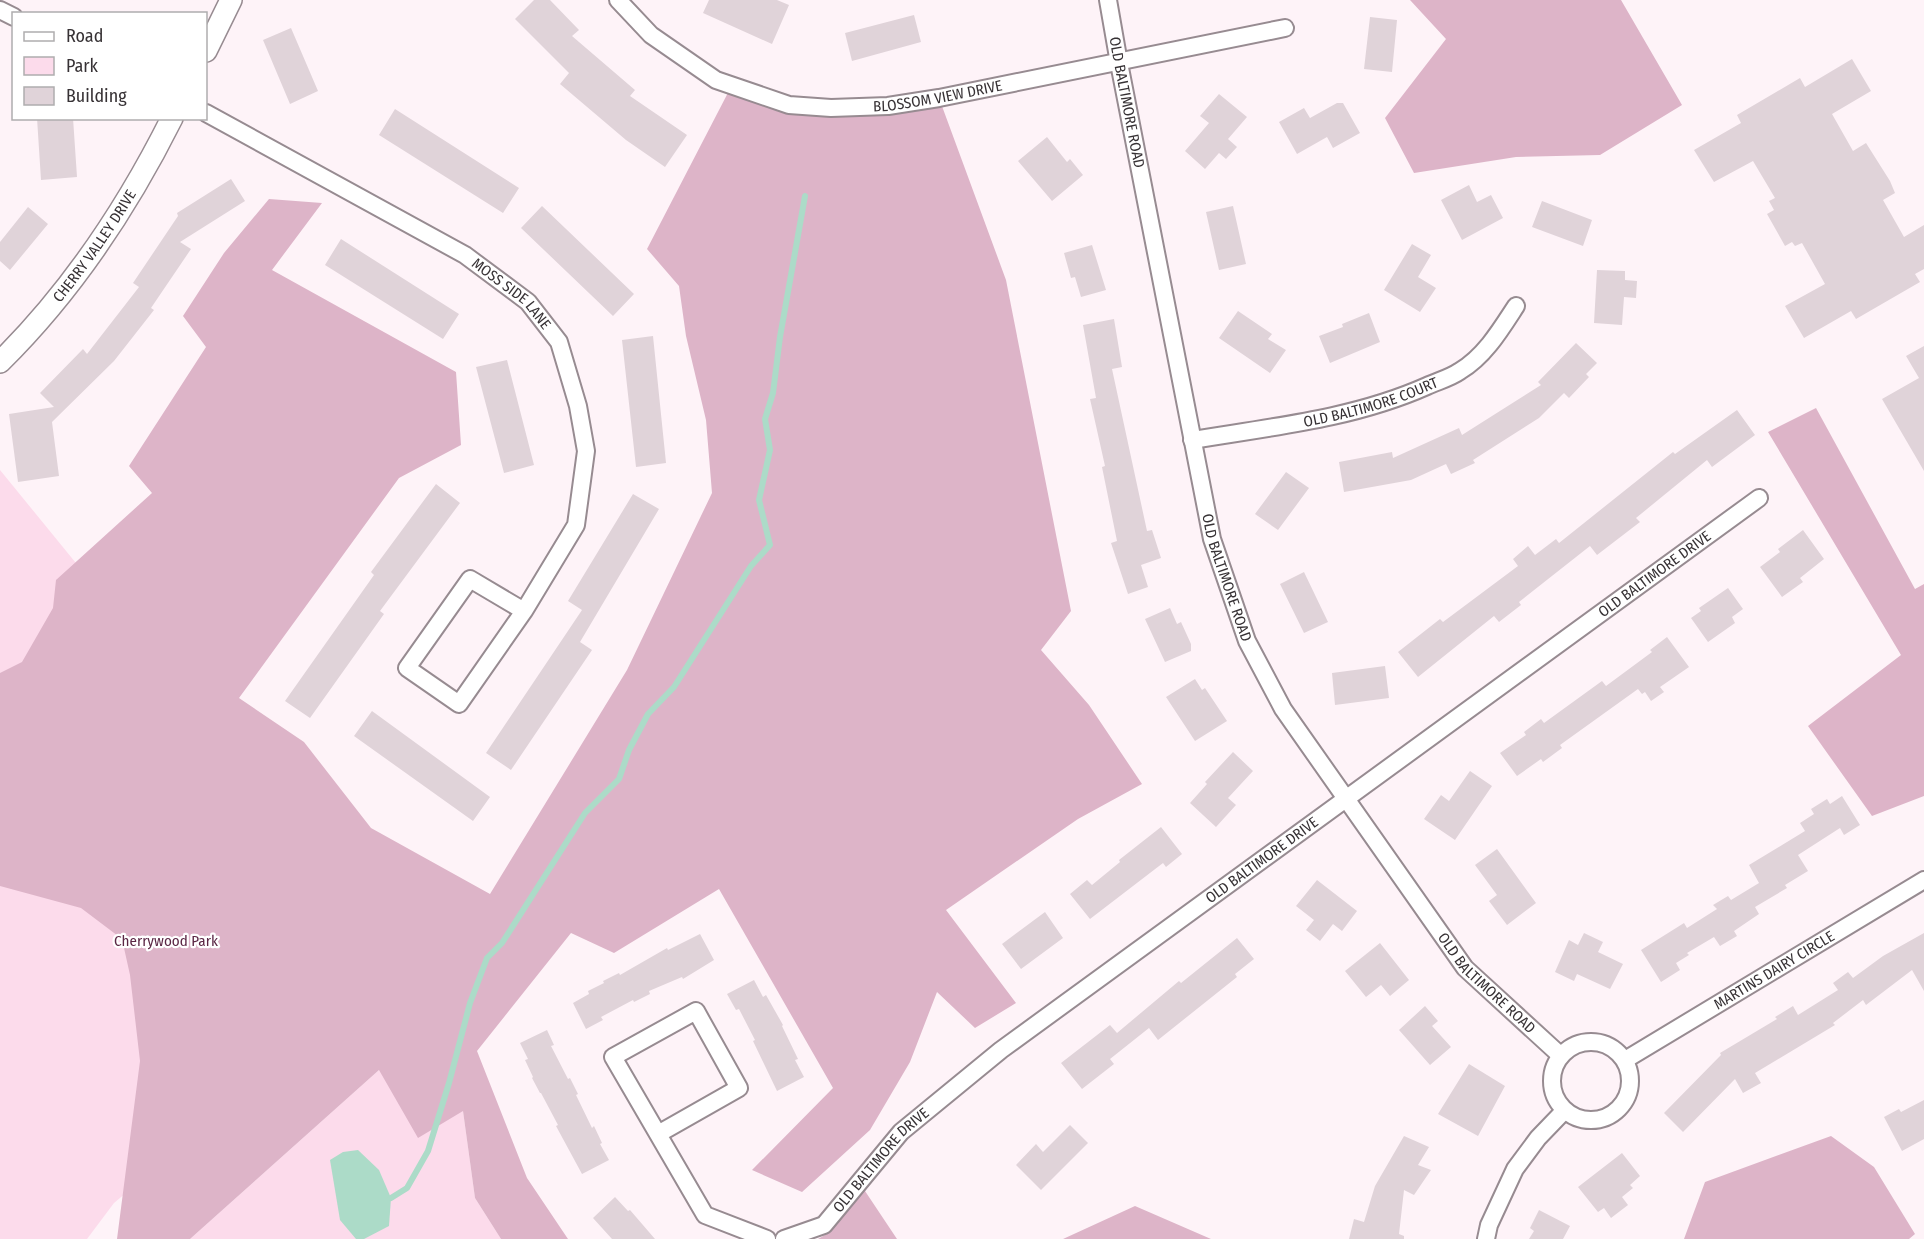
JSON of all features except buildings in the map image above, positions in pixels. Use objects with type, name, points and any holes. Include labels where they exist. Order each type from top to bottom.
[{"type":"street","points":[[207,49],[231,0]]},
{"type":"street","name":"BLOSSOM VIEW DRIVE","points":[[618,0],[651,35],[716,80],[789,105],[831,108],[888,106],[939,98],[1285,28]]},
{"type":"street","name":"OLD BALTIMORE ROAD","points":[[1108,0],[1212,539],[1247,641],[1283,709],[1466,968],[1560,1055]]},
{"type":"street","name":"MOSS SIDE LANE","points":[[207,114],[465,255],[528,303],[560,342],[578,406],[586,451],[576,525],[524,611],[459,705],[407,668],[470,579],[524,611]]},
{"type":"street","name":"CHERRY VALLEY DRIVE","points":[[0,362],[31,331],[67,288],[151,160],[170,120]]},
{"type":"street","name":"OLD BALTIMORE COURT","points":[[1192,440],[1309,421],[1389,402],[1460,372],[1498,335],[1516,306]]},
{"type":"street","name":"OLD BALTIMORE DRIVE","points":[[783,1239],[824,1225],[901,1132],[1001,1050],[1759,498]]},
{"type":"street","name":"MARTINS DAIRY CIRCLE","points":[[1625,1060],[1924,880]]},
{"type":"street","points":[[658,1134],[739,1088],[696,1011],[613,1057],[705,1215],[767,1239]]},
{"type":"street","points":[[1595,1041],[1612,1047],[1625,1060],[1630,1075],[1630,1089],[1624,1104],[1612,1115],[1595,1121],[1578,1119],[1564,1111],[1555,1099],[1551,1082],[1553,1067],[1560,1055],[1575,1044],[1595,1041]]},
{"type":"street","points":[[1486,1239],[1489,1225],[1515,1168],[1538,1138],[1564,1111]]},
{"type":"green space","points":[[1410,0],[1621,0],[1682,105],[1600,155],[1516,157],[1414,173],[1385,118],[1446,39]]},
{"type":"green space","points":[[732,85],[789,105],[939,98],[1006,280],[1071,611],[1041,650],[1089,705],[1142,784],[1078,819],[946,910],[1016,1003],[975,1028],[937,992],[910,1062],[870,1130],[802,1192],[752,1170],[833,1088],[719,889],[614,953],[571,933],[477,1051],[527,1178],[568,1239],[501,1239],[475,1198],[463,1111],[418,1138],[379,1070],[190,1239],[117,1239],[140,1061],[130,975],[122,939],[81,908],[0,886],[0,673],[22,662],[53,608],[56,580],[152,493],[129,466],[206,347],[183,316],[224,253],[269,199],[322,203],[272,270],[456,372],[461,445],[399,478],[239,698],[304,742],[371,828],[490,894],[627,670],[712,493],[706,420],[686,336],[679,286],[647,249]]},
{"type":"green space","points":[[1816,408],[1915,589],[1924,584],[1924,796],[1872,816],[1808,726],[1901,655],[1768,432]]},
{"type":"green space","name":"Cherrywood Park","points":[[0,470],[80,568],[409,955],[114,1203],[87,1239],[0,1239]]},
{"type":"green space","points":[[379,1070],[463,1111],[475,1198],[501,1239],[190,1239]]},
{"type":"green space","points":[[1831,1136],[1874,1167],[1915,1234],[1909,1239],[1684,1239],[1705,1182]]},
{"type":"green space","points":[[859,1182],[897,1239],[818,1239],[830,1232]]},
{"type":"green space","points":[[1135,1206],[1211,1239],[1063,1239]]},
{"type":"shaded area","points":[[358,1150],[379,1170],[391,1198],[389,1226],[364,1239],[356,1239],[340,1220],[330,1160],[343,1152]]},
{"type":"waterway","points":[[391,1198],[407,1188],[428,1151],[470,1003],[487,958],[502,943],[585,813],[619,779],[629,750],[648,714],[674,687],[751,566],[770,545],[759,500],[770,450],[765,419],[773,393],[780,337],[805,196]]}]
